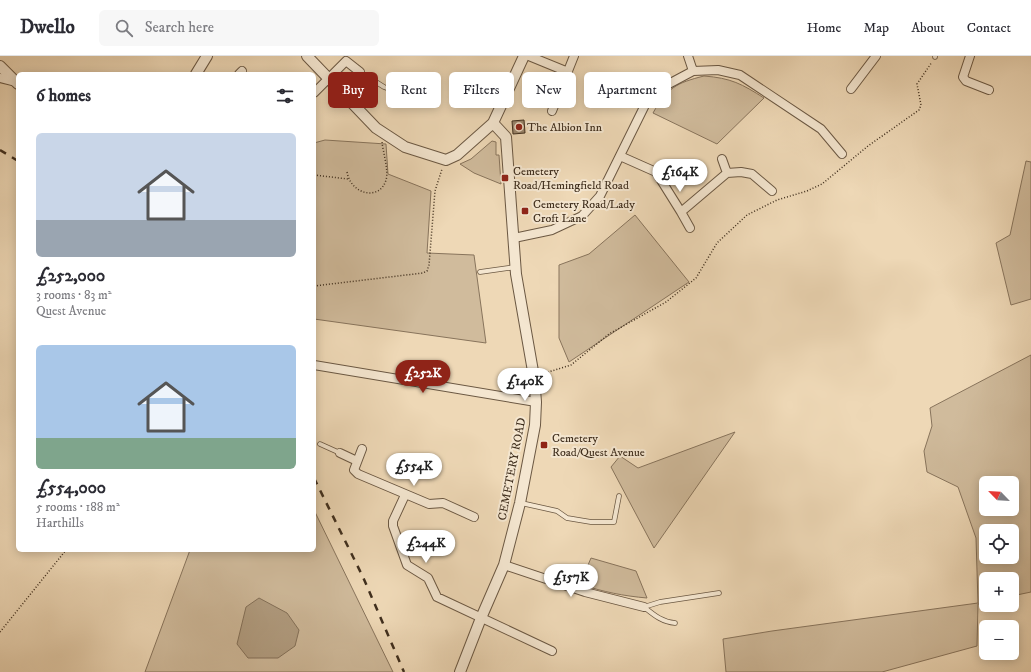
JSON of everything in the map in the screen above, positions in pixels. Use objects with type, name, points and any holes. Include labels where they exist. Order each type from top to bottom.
[{"type":"street","points":[[197,72],[207,56]]},
{"type":"street","points":[[307,56],[328,77]]},
{"type":"street","points":[[357,108],[376,128],[405,147],[446,160],[457,155],[494,123],[524,56]]},
{"type":"street","points":[[529,56],[568,72],[574,56]]},
{"type":"street","points":[[688,56],[693,71]]},
{"type":"street","points":[[851,89],[876,56]]},
{"type":"street","points":[[970,56],[963,77],[966,81],[989,90]]},
{"type":"street","points":[[335,72],[346,61],[360,72]]},
{"type":"street","points":[[0,66],[16,82]]},
{"type":"street","points":[[514,238],[552,230],[582,216],[600,196],[645,105],[663,87],[693,71],[718,70],[740,75],[821,129],[842,154]]},
{"type":"street","points":[[0,78],[16,83]]},
{"type":"street","points":[[316,91],[328,79]]},
{"type":"street","name":"CEMETERY ROAD","points":[[460,672],[481,618],[504,566],[520,503],[535,425],[536,402],[534,377],[516,267],[506,137],[494,123]]},
{"type":"street","points":[[620,156],[656,172],[690,228]]},
{"type":"street","points":[[722,159],[727,173]]},
{"type":"street","points":[[680,212],[727,173],[741,172],[756,176],[772,191]]},
{"type":"street","points":[[316,365],[536,402]]},
{"type":"street","points":[[362,449],[354,470],[358,474],[405,495],[432,505],[443,503],[474,516]]},
{"type":"street","points":[[340,453],[357,460]]},
{"type":"street","points":[[405,495],[393,521],[393,526],[407,565],[428,578],[437,597],[552,651]]},
{"type":"street","points":[[504,566],[585,592],[644,607]]},
{"type":"lane","points":[[480,272],[516,267]]},
{"type":"lane","points":[[320,444],[340,453]]},
{"type":"lane","points":[[520,503],[557,511],[566,518],[591,522],[614,522],[620,496]]},
{"type":"lane","points":[[644,607],[660,602],[719,593]]},
{"type":"lane","points":[[644,607],[666,623],[675,623]]},
{"type":"path","points":[[534,377],[571,364],[609,334],[666,302],[696,278],[717,243],[747,215],[777,200],[807,191],[822,184],[868,146],[919,110],[921,105],[917,84],[935,57]]},
{"type":"path","points":[[347,172],[348,179],[359,191],[368,192],[377,190],[382,186],[386,180],[387,171],[380,131]]},
{"type":"path","points":[[316,286],[423,273],[427,271],[430,265],[435,191],[446,160]]},
{"type":"path","points":[[316,176],[348,179]]},
{"type":"path","points":[[0,632],[64,552]]},
{"type":"shaded area","points":[[704,76],[722,78],[736,82],[764,98],[717,144],[653,113],[656,108],[671,108],[671,90],[686,81]]},
{"type":"shaded area","points":[[325,140],[386,144],[388,174],[431,191],[427,253],[474,255],[486,343],[316,319],[316,142]]},
{"type":"shaded area","points":[[492,141],[496,142],[496,155],[499,155],[501,184],[474,173],[460,164],[471,159]]},
{"type":"shaded area","points":[[1026,161],[1031,162],[1031,299],[1011,305],[996,243],[1010,235]]},
{"type":"shaded area","points":[[635,215],[689,282],[569,362],[559,338],[559,265],[589,254]]},
{"type":"shaded area","points":[[1031,355],[1031,592],[1019,595],[1019,572],[979,572],[977,646],[882,672],[726,672],[723,639],[978,603],[976,538],[958,487],[927,472],[924,451],[932,426],[930,408]]},
{"type":"shaded area","points":[[735,432],[654,548],[611,467],[620,456],[638,468]]},
{"type":"shaded area","points":[[316,514],[393,672],[145,672],[189,552],[316,552]]},
{"type":"shaded area","points":[[591,558],[636,571],[647,598],[614,593],[580,584]]},
{"type":"shaded area","points":[[259,598],[287,613],[299,630],[295,646],[278,658],[248,658],[237,644],[246,607]]},
{"type":"building","points":[[524,120],[525,133],[513,134],[512,121]]},
{"type":"railway","points":[[0,150],[16,160]]},
{"type":"railway","points":[[316,482],[363,577],[404,672]]},
{"type":"place","name":"The Albion Inn","points":[[519,127]]},
{"type":"place","name":"Cemetery Road/Hemingfield Road","points":[[505,178]]},
{"type":"place","name":"Cemetery Road/Lady Croft Lane","points":[[525,211]]},
{"type":"place","name":"Cemetery Road/Quest Avenue","points":[[544,445]]}]
